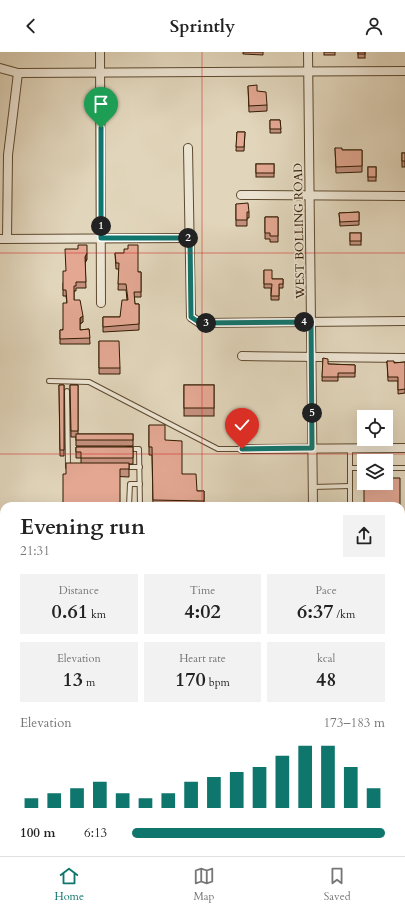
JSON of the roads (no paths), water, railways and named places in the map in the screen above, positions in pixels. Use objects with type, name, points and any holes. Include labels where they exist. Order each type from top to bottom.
[{"type":"street","points":[[100,52],[101,303]]},
{"type":"street","name":"WEST BOLLING ROAD","points":[[308,52],[311,196],[313,502]]},
{"type":"street","points":[[0,68],[18,73],[405,71]]},
{"type":"street","points":[[18,73],[8,155],[3,239],[190,238]]},
{"type":"street","points":[[188,148],[191,317],[200,323],[405,322]]},
{"type":"street","points":[[241,195],[405,196]]},
{"type":"street","points":[[242,356],[405,358]]},
{"type":"street","points":[[242,449],[405,448]]},
{"type":"lane","points":[[48,381],[89,382],[218,449],[242,449]]},
{"type":"lane","points":[[67,391],[68,467],[76,467]]},
{"type":"lane","points":[[350,448],[350,502]]},
{"type":"lane","points":[[68,449],[76,449]]},
{"type":"lane","points":[[123,449],[139,449],[140,502]]},
{"type":"lane","points":[[116,467],[140,467]]},
{"type":"lane","points":[[350,468],[357,468]]},
{"type":"lane","points":[[393,468],[405,468]]},
{"type":"lane","points":[[130,502],[130,484],[140,484]]},
{"type":"lane","points":[[312,487],[350,486]]}]
